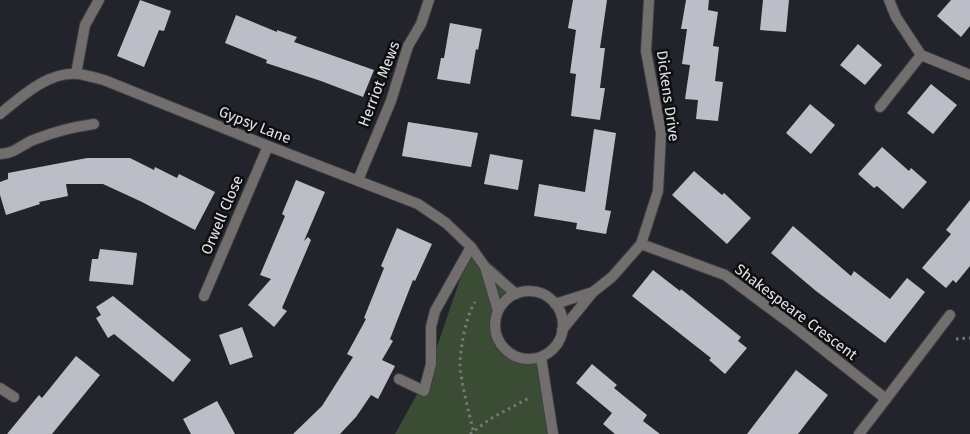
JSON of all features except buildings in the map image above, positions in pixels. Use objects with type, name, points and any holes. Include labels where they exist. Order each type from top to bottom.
[{"type":"street","points":[[76,74],[85,26],[98,0]]},
{"type":"street","name":"Herriot Mews","points":[[358,180],[390,101],[408,46],[421,24],[429,0]]},
{"type":"street","name":"Dickens Drive","points":[[562,330],[593,292],[612,277],[641,244],[658,191],[661,133],[646,51],[648,0]]},
{"type":"street","points":[[889,0],[896,17],[921,55],[970,75]]},
{"type":"street","points":[[880,107],[921,55]]},
{"type":"street","name":"Gypsy Lane","points":[[0,114],[28,91],[53,78],[76,74],[125,87],[268,146],[418,204],[446,223],[471,247],[485,266],[516,294]]},
{"type":"street","points":[[0,154],[11,153],[33,140],[62,129],[94,124]]},
{"type":"street","name":"Orwell Close","points":[[204,296],[268,146]]},
{"type":"street","name":"Shakespeare Crescent","points":[[641,244],[725,275],[886,399]]},
{"type":"street","points":[[399,379],[424,391],[431,364],[431,327],[435,311],[471,247]]},
{"type":"street","name":"Gypsy Lane","points":[[485,266],[498,311]]},
{"type":"street","points":[[526,291],[536,292],[546,296],[560,311],[563,322],[558,343],[551,352],[541,357],[526,360],[516,357],[501,346],[495,330],[498,311],[503,303],[516,294],[526,291]]},
{"type":"street","name":"Dickens Drive","points":[[555,304],[593,292]]},
{"type":"street","points":[[859,434],[950,315]]},
{"type":"street","points":[[541,357],[553,434]]},
{"type":"street","points":[[0,388],[14,397]]},
{"type":"path","points":[[473,430],[460,363],[466,327],[472,307],[489,282]]},
{"type":"path","points":[[470,434],[490,419],[546,389]]},
{"type":"green space","points":[[471,247],[501,272],[516,294],[504,303],[497,314],[495,326],[497,338],[504,348],[513,355],[526,359],[541,357],[553,434],[395,434],[427,376]]}]
